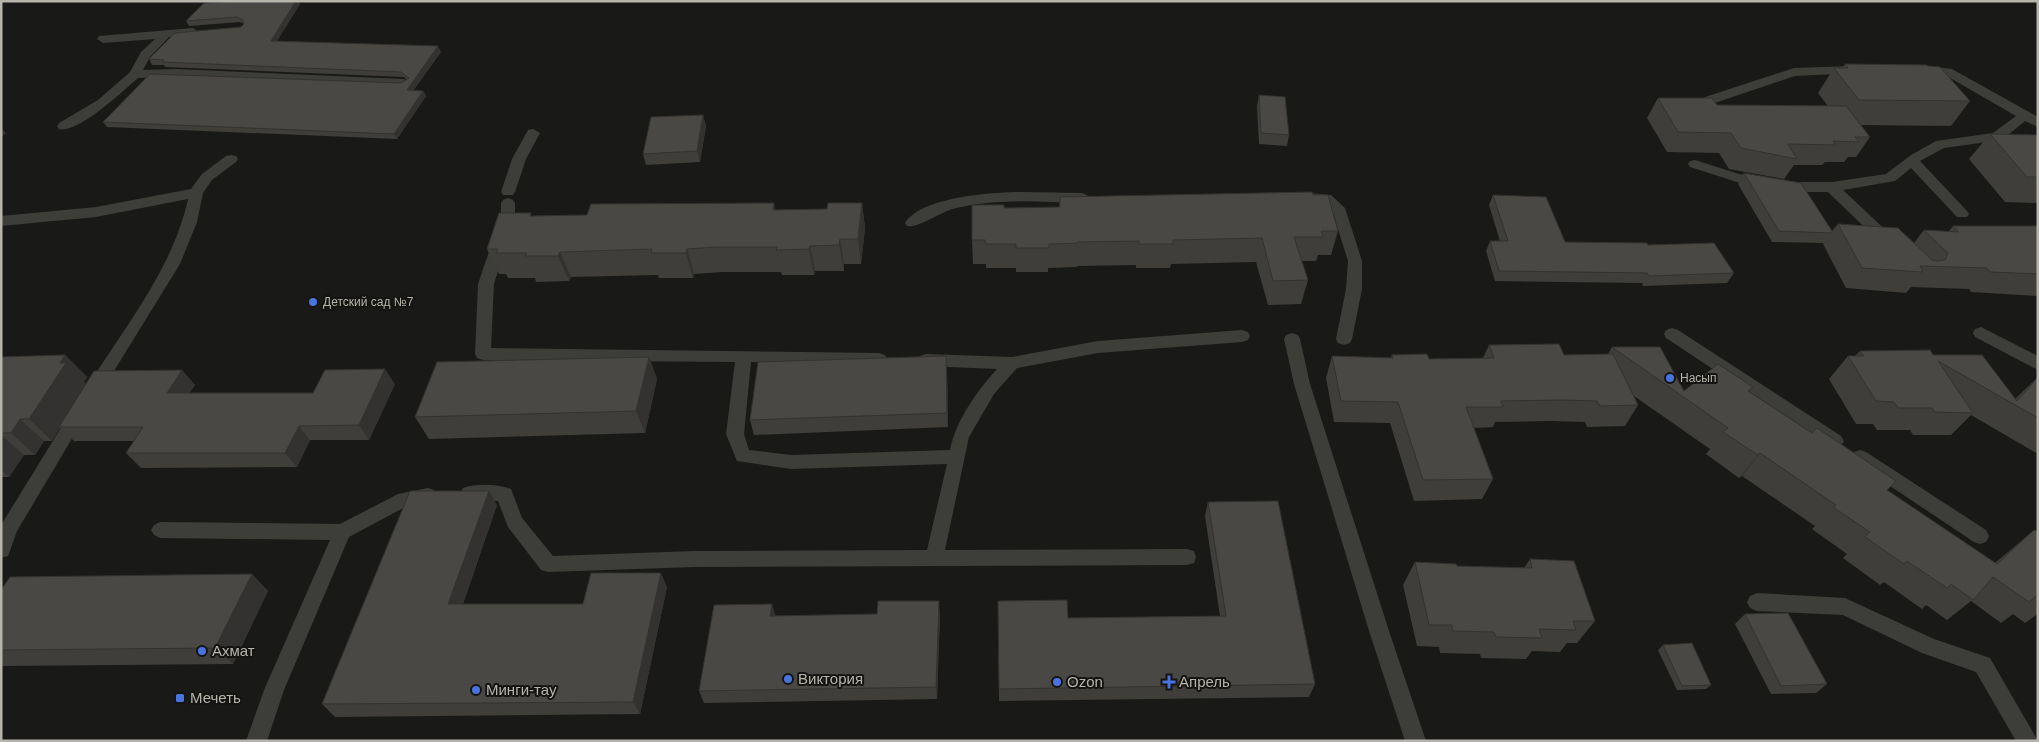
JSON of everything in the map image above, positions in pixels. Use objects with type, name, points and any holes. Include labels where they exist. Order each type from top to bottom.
[{"type":"lane","points":[[103,40],[202,32]]},
{"type":"lane","points":[[64,126],[103,103],[135,74],[145,55],[164,35]]},
{"type":"lane","points":[[1907,68],[1948,72],[2038,123]]},
{"type":"lane","points":[[1698,104],[1794,72],[1870,69]]},
{"type":"lane","points":[[135,74],[175,73],[404,83]]},
{"type":"lane","points":[[1695,164],[1737,178],[1789,186],[1832,187],[1890,178],[1912,161],[1941,144],[1997,137],[2025,115]]},
{"type":"lane","points":[[533,133],[519,159],[508,197],[508,216],[486,284],[483,354],[744,356],[893,360]]},
{"type":"lane","points":[[1,550],[5,528],[172,264],[190,222],[196,192],[207,178],[231,159]]},
{"type":"lane","points":[[1912,161],[1962,214]]},
{"type":"lane","points":[[1832,187],[1894,248]]},
{"type":"lane","points":[[1,221],[96,212],[196,192]]},
{"type":"lane","points":[[912,223],[932,211],[965,202],[1005,198],[1092,198]]},
{"type":"lane","points":[[1297,198],[1326,198],[1340,211],[1355,261],[1354,289],[1344,339]]},
{"type":"lane","points":[[1981,332],[2038,364]]},
{"type":"lane","points":[[1672,334],[1980,536]]},
{"type":"lane","points":[[913,360],[1012,362],[1098,347],[1242,336]]},
{"type":"lane","points":[[1292,339],[1302,384],[1380,634],[1416,741]]},
{"type":"lane","points":[[744,356],[735,434],[742,456],[791,462],[957,457]]},
{"type":"lane","points":[[934,558],[961,436],[988,390],[1012,362]]},
{"type":"lane","points":[[160,530],[342,532],[404,499],[446,492],[505,494],[514,522],[548,564],[695,559],[1187,557]]},
{"type":"lane","points":[[256,741],[274,690],[342,532]]},
{"type":"lane","points":[[1757,602],[1845,607],[1929,647],[1983,665],[2028,741]]},
{"type":"building","points":[[296,1],[271,41],[438,46],[407,90],[423,91],[394,134],[103,122],[150,74],[401,83],[409,78],[401,72],[162,62],[164,60],[149,59],[175,33],[241,27],[244,24],[242,19],[237,17],[186,21],[204,3]]},
{"type":"building","points":[[1845,64],[1926,65],[1940,67],[1970,101],[1859,100],[1834,68],[1848,68]]},
{"type":"building","points":[[1259,95],[1285,97],[1289,135],[1261,133]]},
{"type":"building","points":[[1658,98],[1712,98],[1717,105],[1846,106],[1870,137],[1855,137],[1859,142],[1833,141],[1836,145],[1788,144],[1797,159],[1741,148],[1731,133],[1678,132]]},
{"type":"building","points":[[703,115],[697,151],[643,154],[651,117]]},
{"type":"building","points":[[1990,134],[2038,135],[2038,177],[2027,177]]},
{"type":"building","points":[[1744,173],[1801,183],[1832,233],[1779,231]]},
{"type":"building","points":[[1312,192],[1313,195],[1328,195],[1338,231],[1321,231],[1323,237],[1294,237],[1308,280],[1273,281],[1262,238],[1173,240],[1173,244],[1139,244],[1139,241],[1078,242],[1049,244],[1049,248],[1016,248],[1016,244],[986,244],[985,240],[972,240],[972,205],[1004,205],[1004,208],[1060,207],[1060,197]]},
{"type":"building","points":[[1493,195],[1546,197],[1565,242],[1647,243],[1648,245],[1714,243],[1734,273],[1649,276],[1647,273],[1499,271],[1490,241],[1508,241]]},
{"type":"building","points":[[774,203],[773,210],[827,209],[828,203],[862,203],[858,239],[840,239],[839,245],[810,246],[809,249],[776,250],[777,247],[717,247],[687,249],[686,253],[651,253],[652,249],[560,252],[558,256],[525,256],[527,253],[496,253],[498,249],[487,249],[499,213],[531,213],[530,216],[587,215],[591,204]]},
{"type":"building","points":[[1838,224],[1898,228],[1932,260],[1938,261],[1945,260],[1948,253],[1924,230],[1959,232],[1953,226],[2038,226],[2038,274],[1990,272],[1987,268],[1920,266],[1923,272],[1862,268]]},
{"type":"building","points":[[1559,344],[1564,355],[1613,354],[1638,405],[1600,406],[1597,401],[1563,400],[1501,401],[1503,407],[1466,407],[1493,479],[1423,480],[1398,402],[1341,401],[1332,356],[1393,358],[1392,355],[1427,354],[1429,359],[1494,358],[1489,345]]},
{"type":"building","points":[[1612,347],[1660,347],[1684,391],[1718,364],[1753,387],[1748,391],[1812,433],[1817,428],[1896,481],[1887,490],[1997,564],[2034,530],[2038,532],[2038,594],[2029,602],[1993,577],[1973,600],[1951,584],[1947,588],[1907,561],[1904,564],[1865,537],[1870,532],[1833,507],[1836,505],[1760,453],[1758,455],[1723,432],[1728,428]]},
{"type":"building","points":[[1930,350],[1933,355],[1982,355],[2017,401],[2038,377],[2038,418],[1938,361],[1973,413],[1935,412],[1932,408],[1898,408],[1894,402],[1876,401],[1848,356],[1864,356],[1860,351]]},
{"type":"building","points":[[65,355],[60,363],[66,363],[29,419],[20,419],[11,433],[1,433],[1,357]]},
{"type":"building","points":[[946,356],[947,413],[750,420],[758,362]]},
{"type":"building","points":[[649,357],[636,411],[415,417],[437,362]]},
{"type":"building","points":[[385,369],[359,425],[299,426],[285,453],[126,453],[143,427],[59,427],[94,371],[182,370],[167,393],[313,393],[325,370]]},
{"type":"building","points":[[410,491],[489,491],[448,604],[583,604],[591,573],[661,573],[633,702],[322,704]]},
{"type":"building","points":[[1278,501],[1315,684],[999,689],[998,601],[1067,600],[1068,618],[1226,616],[1208,502]]},
{"type":"building","points":[[1530,559],[1574,561],[1595,621],[1573,621],[1576,630],[1539,629],[1542,638],[1496,637],[1494,632],[1453,631],[1452,625],[1429,625],[1415,562],[1456,564],[1457,566],[1532,568]]},
{"type":"building","points":[[252,574],[215,648],[1,650],[1,590],[10,577]]},
{"type":"building","points":[[878,601],[939,601],[936,687],[699,691],[714,605],[772,604],[770,616],[877,614]]},
{"type":"building","points":[[1788,613],[1827,684],[1781,686],[1745,614]]},
{"type":"building","points":[[1692,643],[1711,685],[1682,686],[1663,645]]},
{"type":"place","name":"Детский сад №7","points":[[313,302]]},
{"type":"place","name":"Насып","points":[[1670,378]]},
{"type":"place","name":"Ахмат","points":[[202,651]]},
{"type":"place","name":"Виктория","points":[[788,679]]},
{"type":"place","name":"Ozon","points":[[1057,682]]},
{"type":"place","name":"Апрель","points":[[1169,682]]},
{"type":"place","name":"Минги-тау","points":[[476,690]]},
{"type":"place","name":"Мечеть","points":[[180,698]]}]
